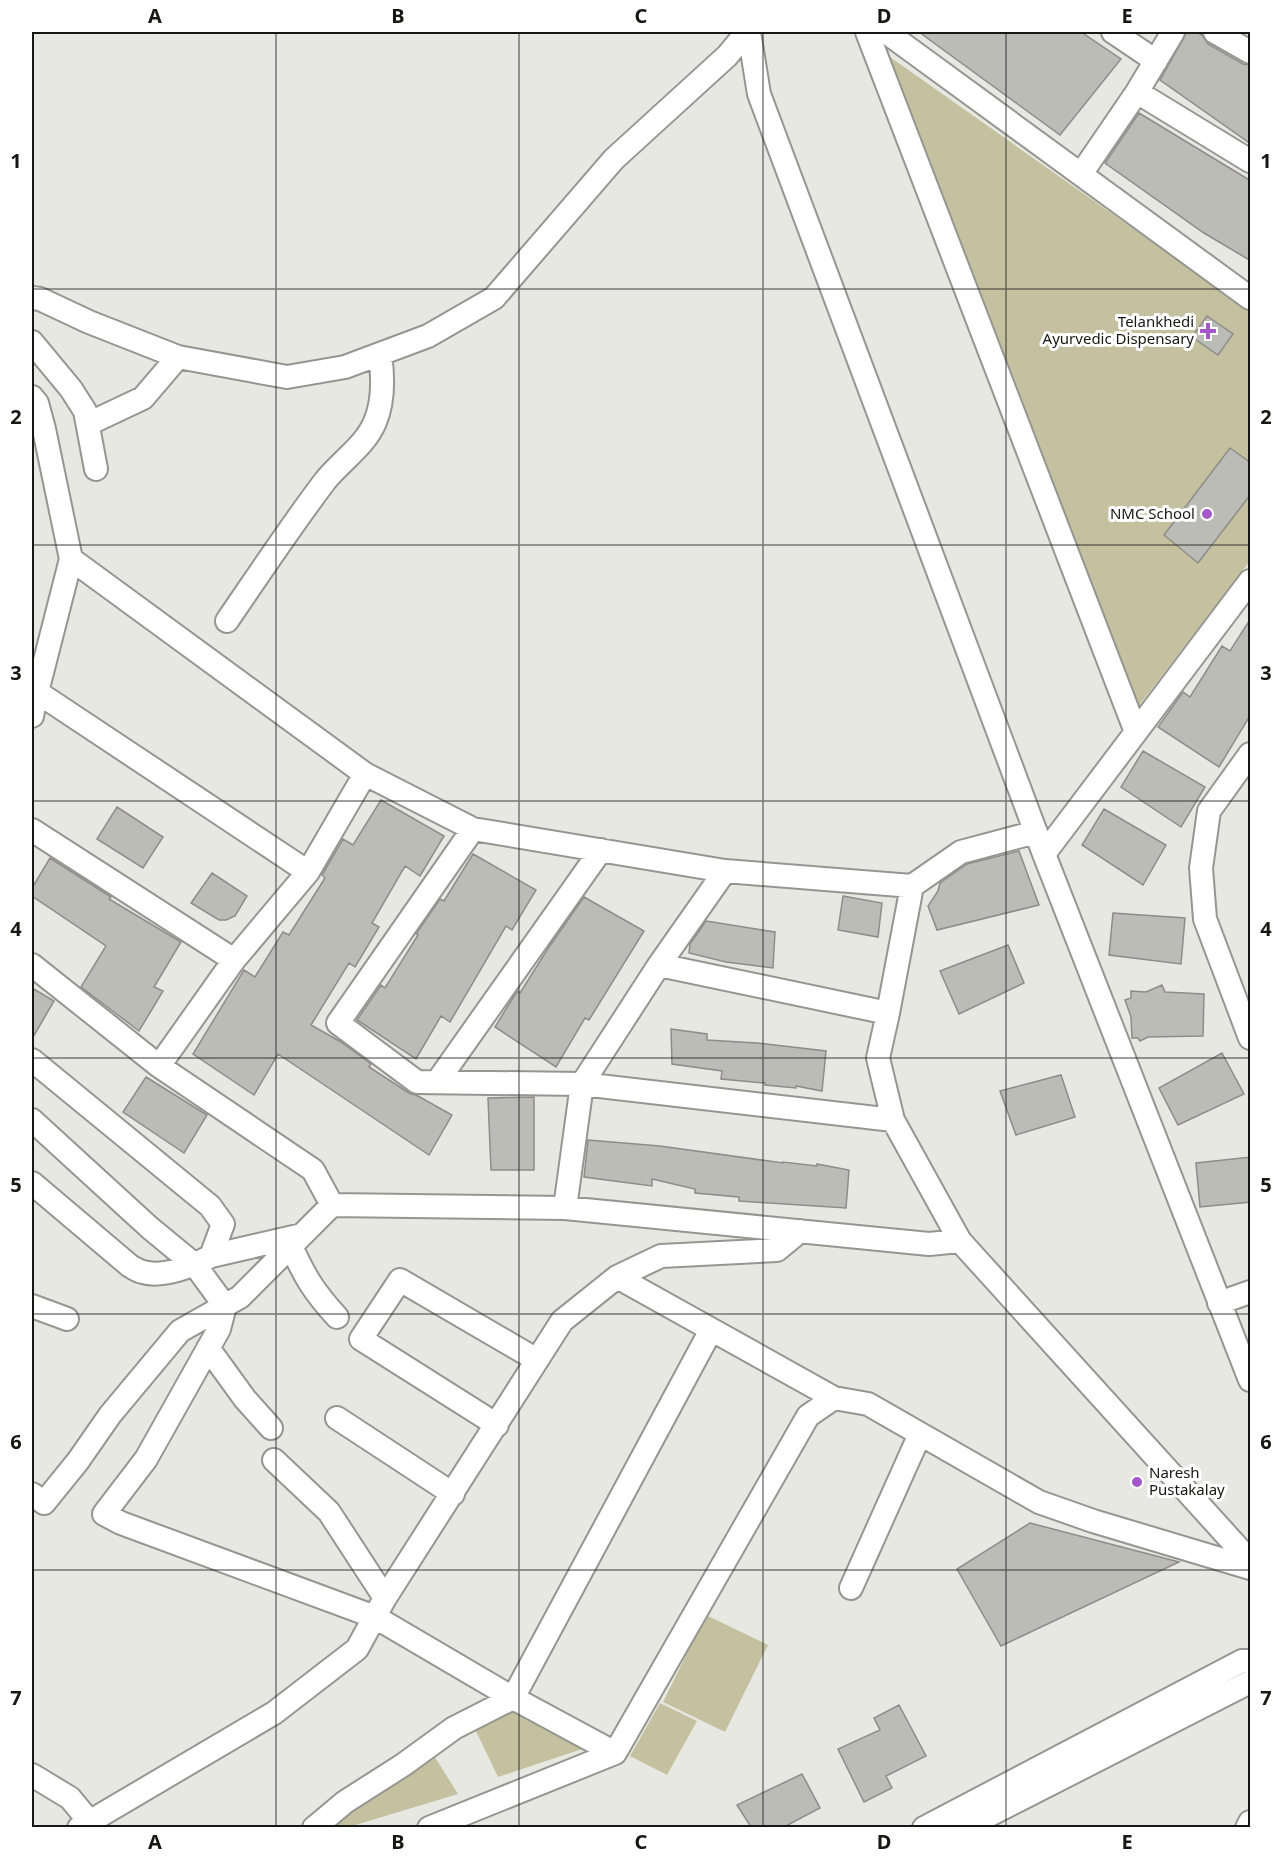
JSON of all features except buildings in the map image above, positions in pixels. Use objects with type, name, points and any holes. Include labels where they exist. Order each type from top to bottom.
[{"type":"street","points":[[34,294],[88,322],[178,357],[287,377],[345,367],[428,336],[494,298],[614,159],[728,56],[748,32]]},
{"type":"street","points":[[748,32],[759,94],[1044,854],[1251,1380]]},
{"type":"street","points":[[867,32],[1136,732]]},
{"type":"street","points":[[886,32],[1251,298]]},
{"type":"street","points":[[1113,32],[1156,61]]},
{"type":"street","points":[[1081,174],[1137,92],[1173,32]]},
{"type":"street","points":[[1215,32],[1251,52]]},
{"type":"street","points":[[1137,92],[1251,161]]},
{"type":"street","points":[[32,342],[71,389],[85,411],[96,469]]},
{"type":"street","points":[[227,621],[326,481],[365,440],[372,428],[377,419],[382,392],[383,372],[380,354]]},
{"type":"street","points":[[88,424],[143,398],[178,357]]},
{"type":"street","points":[[32,397],[37,403],[44,429],[71,559],[32,716]]},
{"type":"street","points":[[71,559],[365,774],[473,829],[725,871],[912,886],[961,852],[1036,832]]},
{"type":"street","points":[[1044,854],[1251,581]]},
{"type":"street","points":[[37,692],[308,872]]},
{"type":"street","points":[[1251,754],[1209,811],[1201,868],[1205,918],[1251,1038]]},
{"type":"street","points":[[159,1066],[234,960],[308,872],[365,774]]},
{"type":"street","points":[[473,829],[338,1023],[417,1082],[582,1084],[893,1120]]},
{"type":"street","points":[[32,830],[234,960]]},
{"type":"street","points":[[437,1082],[601,850]]},
{"type":"street","points":[[565,1208],[582,1084],[659,965],[725,871]]},
{"type":"street","points":[[912,886],[878,1058],[893,1120],[960,1241],[1251,1561]]},
{"type":"street","points":[[32,965],[159,1066],[313,1170],[332,1205]]},
{"type":"street","points":[[659,965],[888,1013]]},
{"type":"street","points":[[32,1060],[210,1206],[223,1224],[203,1261]]},
{"type":"street","points":[[32,1120],[150,1228],[203,1261],[225,1305],[219,1329],[146,1459],[104,1514],[121,1523],[380,1608],[513,1698],[615,1753]]},
{"type":"street","points":[[32,1183],[130,1266],[142,1272],[157,1274],[203,1261],[296,1241]]},
{"type":"street","points":[[32,1494],[44,1503],[78,1461],[110,1415],[180,1331],[240,1297],[332,1205],[565,1208],[929,1244],[960,1241]]},
{"type":"street","points":[[32,1775],[70,1798],[84,1824],[274,1713],[357,1648],[562,1321],[616,1277],[661,1256],[777,1250],[800,1231]]},
{"type":"street","points":[[296,1241],[301,1270],[316,1294],[338,1317]]},
{"type":"street","points":[[616,1277],[834,1398],[868,1404],[1039,1502],[1093,1521],[1251,1568]]},
{"type":"street","points":[[496,1425],[362,1339],[400,1280],[537,1360]]},
{"type":"street","points":[[1219,1303],[1251,1292]]},
{"type":"street","points":[[32,1306],[67,1318]]},
{"type":"street","points":[[314,1827],[345,1802],[403,1765],[454,1728],[513,1698],[711,1330]]},
{"type":"street","points":[[208,1348],[245,1399],[271,1428]]},
{"type":"street","points":[[429,1827],[615,1753],[808,1416],[834,1398]]},
{"type":"street","points":[[337,1418],[453,1494]]},
{"type":"street","points":[[851,1588],[920,1434]]},
{"type":"street","points":[[274,1460],[329,1512],[380,1608]]},
{"type":"street","points":[[924,1827],[1242,1661],[1251,1661]]},
{"type":"street","points":[[964,1827],[1251,1682]]},
{"type":"street","points":[[1247,1827],[1251,1822]]},
{"type":"shaded area","points":[[890,57],[1250,311],[1250,561],[1137,708]]},
{"type":"shaded area","points":[[706,1615],[768,1645],[725,1732],[663,1702]]},
{"type":"shaded area","points":[[660,1703],[697,1721],[667,1775],[630,1756]]},
{"type":"shaded area","points":[[513,1704],[585,1748],[498,1777],[473,1725]]},
{"type":"shaded area","points":[[433,1754],[458,1794],[349,1827],[328,1828],[328,1823]]},
{"type":"place","name":"Telankhedi Ayurvedic Dispensary","points":[[1208,331]]},
{"type":"place","name":"NMC School","points":[[1207,514]]},
{"type":"place","name":"Naresh Pustakalay","points":[[1137,1482]]}]
